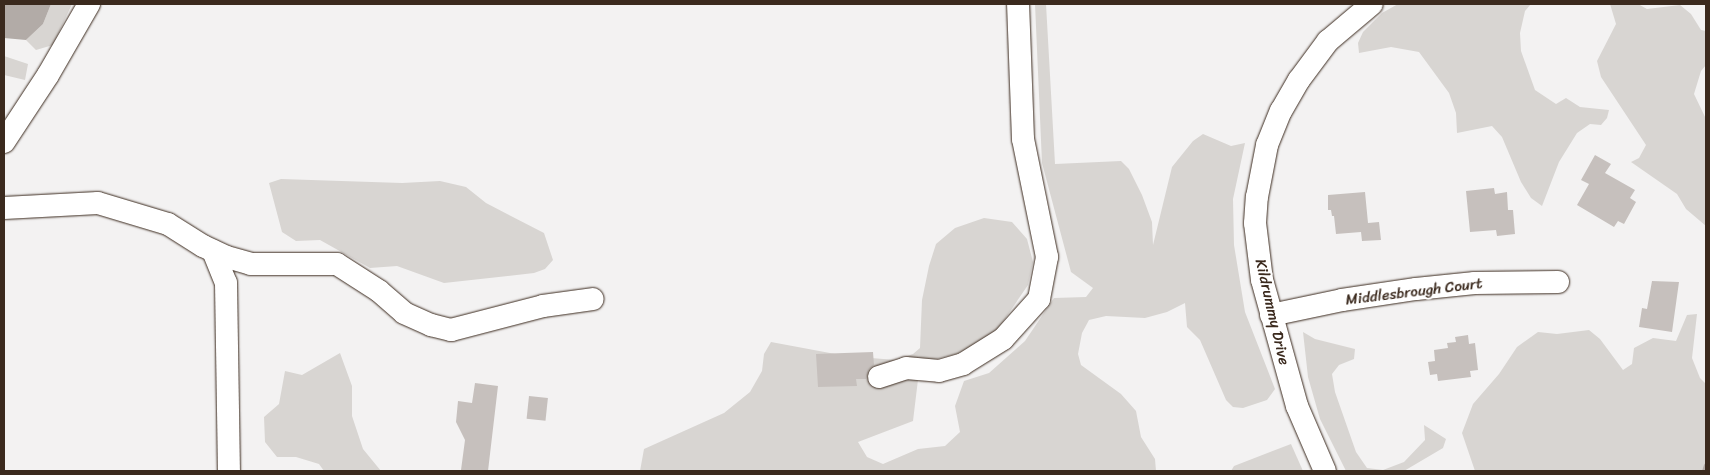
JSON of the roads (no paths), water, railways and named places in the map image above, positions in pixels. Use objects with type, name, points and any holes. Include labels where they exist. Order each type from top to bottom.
[{"type":"street","points":[[4,142],[48,75],[89,4]]},
{"type":"street","points":[[879,377],[906,368],[939,371],[963,364],[1003,339],[1039,299],[1047,257],[1034,204],[1023,139],[1018,4]]},
{"type":"street","name":"Kildrummy Drive","points":[[1325,471],[1297,406],[1271,315],[1258,259],[1257,196],[1267,145],[1281,111],[1313,59],[1340,30],[1372,4]]},
{"type":"street","points":[[4,208],[98,203],[168,224],[213,251],[251,264],[337,264],[379,292],[404,313],[431,326],[451,330],[535,308],[592,299]]},
{"type":"street","points":[[213,251],[226,283],[229,471]]},
{"type":"street","name":"Middlesbrough Court","points":[[1271,315],[1342,300],[1416,288],[1475,283],[1558,282]]},
{"type":"waterway","points":[[1704,471],[1706,465]]}]
